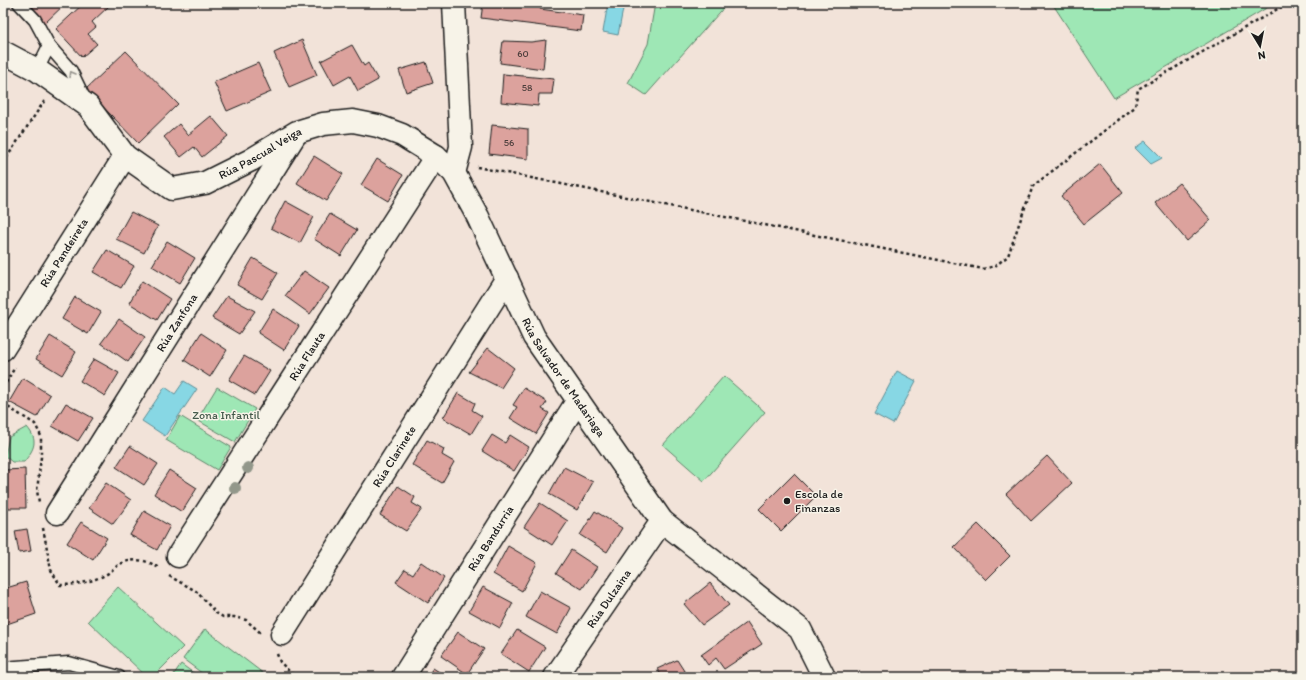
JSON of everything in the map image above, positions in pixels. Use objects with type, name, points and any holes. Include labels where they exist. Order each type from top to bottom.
[{"type":"street","points":[[454,3],[461,147],[455,168]]},
{"type":"street","name":"Rúa Pascual Veiga","points":[[3,52],[36,70],[88,106],[125,156],[172,189],[205,183],[251,160],[297,132],[323,124],[353,121],[378,126],[402,136],[455,168]]},
{"type":"street","name":"Rúa Zanfona","points":[[46,514],[297,132]]},
{"type":"street","name":"Rúa Pandeireta","points":[[6,356],[125,156]]},
{"type":"street","name":"Rúa Flauta","points":[[178,556],[436,156]]},
{"type":"street","name":"Rúa Salvador de Madariaga","points":[[455,168],[534,337],[662,521],[800,629],[824,677]]},
{"type":"street","name":"Rúa Clarinete","points":[[274,640],[507,278]]},
{"type":"street","name":"Rúa Bandurria","points":[[402,677],[578,400]]},
{"type":"street","name":"Rúa Dulzaina","points":[[557,676],[662,521]]},
{"type":"lane","name":"Rúa Pascual Veiga","points":[[19,3],[35,20],[49,46],[71,71],[88,106]]},
{"type":"lane","points":[[36,70],[49,46]]},
{"type":"lane","points":[[3,668],[69,663],[119,677]]},
{"type":"path","points":[[455,168],[983,269],[996,266],[1008,256],[1033,186],[1135,106],[1138,89],[1288,3]]},
{"type":"path","points":[[3,163],[56,84]]},
{"type":"path","points":[[3,388],[15,367],[6,356]]},
{"type":"path","points":[[3,404],[35,424],[42,436],[37,491],[46,514],[51,570],[60,586],[76,585],[106,575],[120,564],[136,559],[152,563],[161,570]]},
{"type":"path","points":[[166,574],[172,579],[196,591],[216,613],[223,617],[234,617],[246,620],[274,640],[280,662],[295,677]]},
{"type":"green space","points":[[655,3],[728,3],[646,95],[628,83],[648,44]]},
{"type":"green space","points":[[1052,3],[1275,3],[1114,98]]},
{"type":"green space","points":[[724,376],[765,412],[704,481],[663,445]]},
{"type":"green space","name":"Zona Infantil","points":[[217,387],[255,409],[235,442],[197,420]]},
{"type":"green space","points":[[180,416],[231,447],[217,470],[166,440]]},
{"type":"green space","points":[[27,427],[33,437],[33,449],[24,462],[12,462],[5,456],[9,437]]},
{"type":"green space","points":[[118,587],[183,647],[153,677],[147,677],[88,621]]},
{"type":"green space","points":[[205,629],[268,677],[207,677],[183,659]]},
{"type":"green space","points":[[181,664],[199,677],[172,677]]},
{"type":"water","points":[[608,3],[624,4],[618,35],[603,32]]},
{"type":"water","points":[[1145,141],[1162,158],[1151,164],[1135,148]]},
{"type":"water","points":[[897,371],[916,381],[893,424],[874,414]]},
{"type":"water","points":[[184,381],[197,389],[165,436],[142,421],[165,387],[175,394]]},
{"type":"building","points":[[27,3],[66,3],[45,23]]},
{"type":"building","points":[[84,3],[106,3],[109,6],[92,22],[96,27],[88,34],[97,44],[82,57],[56,29]]},
{"type":"building","points":[[483,3],[507,5],[507,3],[541,3],[540,9],[583,15],[581,31],[481,18]]},
{"type":"building","points":[[302,40],[317,75],[289,87],[274,53]]},
{"type":"building","points":[[546,40],[543,69],[500,63],[503,41],[531,42]]},
{"type":"building","points":[[352,45],[364,66],[368,63],[378,80],[358,91],[350,76],[334,85],[321,61]]},
{"type":"building","points":[[126,51],[178,104],[138,143],[86,89]]},
{"type":"building","points":[[426,62],[433,83],[406,92],[399,70]]},
{"type":"building","points":[[258,63],[271,92],[227,111],[214,82]]},
{"type":"building","points":[[503,74],[554,79],[552,94],[539,94],[538,106],[501,102]]},
{"type":"building","points":[[211,116],[228,136],[202,157],[194,147],[181,157],[164,137],[179,124],[188,135]]},
{"type":"building","points":[[492,125],[528,129],[528,159],[489,154]]},
{"type":"building","points":[[314,156],[343,174],[326,201],[297,183]]},
{"type":"building","points":[[377,159],[403,175],[388,201],[361,185]]},
{"type":"building","points":[[1100,164],[1123,193],[1084,224],[1061,196]]},
{"type":"building","points":[[1179,183],[1211,220],[1187,241],[1155,203]]},
{"type":"building","points":[[285,201],[314,217],[300,243],[271,228]]},
{"type":"building","points":[[131,212],[158,226],[144,253],[116,239]]},
{"type":"building","points":[[330,214],[357,230],[341,256],[314,239]]},
{"type":"building","points":[[167,241],[195,258],[180,283],[152,266]]},
{"type":"building","points":[[107,250],[134,266],[121,288],[93,272]]},
{"type":"building","points":[[253,258],[278,273],[262,299],[237,285]]},
{"type":"building","points":[[304,271],[329,288],[310,314],[285,296]]},
{"type":"building","points":[[142,281],[170,299],[157,320],[129,303]]},
{"type":"building","points":[[227,296],[255,311],[239,334],[212,318]]},
{"type":"building","points":[[75,297],[101,312],[88,334],[62,319]]},
{"type":"building","points":[[273,309],[299,326],[284,350],[258,333]]},
{"type":"building","points":[[119,319],[145,337],[128,362],[101,343]]},
{"type":"building","points":[[201,333],[227,350],[210,377],[184,360]]},
{"type":"building","points":[[50,336],[76,352],[62,375],[36,359]]},
{"type":"building","points":[[488,348],[514,368],[501,388],[469,372]]},
{"type":"building","points":[[244,356],[270,371],[255,395],[229,380]]},
{"type":"building","points":[[94,359],[119,373],[105,396],[80,381]]},
{"type":"building","points":[[23,378],[50,395],[37,417],[9,402]]},
{"type":"building","points":[[524,388],[547,402],[542,409],[549,413],[536,434],[510,418],[517,407],[513,405]]},
{"type":"building","points":[[458,393],[475,403],[472,410],[482,416],[471,434],[443,418]]},
{"type":"building","points":[[66,403],[93,418],[78,441],[52,426]]},
{"type":"building","points":[[492,435],[505,443],[510,435],[529,447],[514,471],[482,451]]},
{"type":"building","points":[[427,440],[444,449],[442,455],[454,462],[442,483],[412,465]]},
{"type":"building","points":[[130,446],[158,464],[144,485],[116,467]]},
{"type":"building","points":[[1047,456],[1072,483],[1031,521],[1006,494]]},
{"type":"building","points":[[564,467],[593,482],[577,510],[549,494]]},
{"type":"building","points":[[25,469],[26,508],[6,508],[5,470]]},
{"type":"building","points":[[169,470],[197,488],[182,512],[154,494]]},
{"type":"building","points":[[794,474],[816,496],[781,531],[759,509]]},
{"type":"building","points":[[106,483],[131,500],[113,524],[89,508]]},
{"type":"building","points":[[398,486],[415,497],[412,503],[422,509],[406,531],[380,515]]},
{"type":"building","points":[[540,503],[568,521],[552,545],[524,527]]},
{"type":"building","points":[[144,511],[170,526],[157,550],[130,535]]},
{"type":"building","points":[[595,511],[622,528],[607,552],[580,535]]},
{"type":"building","points":[[81,522],[107,538],[93,560],[67,543]]},
{"type":"building","points":[[978,524],[1010,556],[986,580],[954,547]]},
{"type":"building","points":[[27,529],[31,551],[19,553],[15,531]]},
{"type":"building","points":[[508,546],[537,563],[522,591],[493,574]]},
{"type":"building","points":[[571,550],[597,567],[582,589],[556,573]]},
{"type":"building","points":[[421,562],[444,578],[428,603],[396,582],[405,569],[413,574]]},
{"type":"building","points":[[26,582],[36,614],[7,624],[3,611],[3,589]]},
{"type":"building","points":[[710,583],[729,605],[702,625],[684,604]]},
{"type":"building","points":[[483,587],[513,603],[500,628],[469,611]]},
{"type":"building","points":[[540,591],[571,608],[557,634],[526,617]]},
{"type":"building","points":[[747,622],[762,644],[724,669],[716,658],[708,665],[701,655]]},
{"type":"building","points":[[517,630],[545,647],[529,672],[501,654]]},
{"type":"building","points":[[458,632],[484,649],[467,674],[441,656]]},
{"type":"building","points":[[677,660],[688,677],[663,677],[657,669]]},
{"type":"building","points":[[433,668],[447,677],[427,677]]},
{"type":"place","name":"Escola de Finanzas","points":[[787,501]]}]
